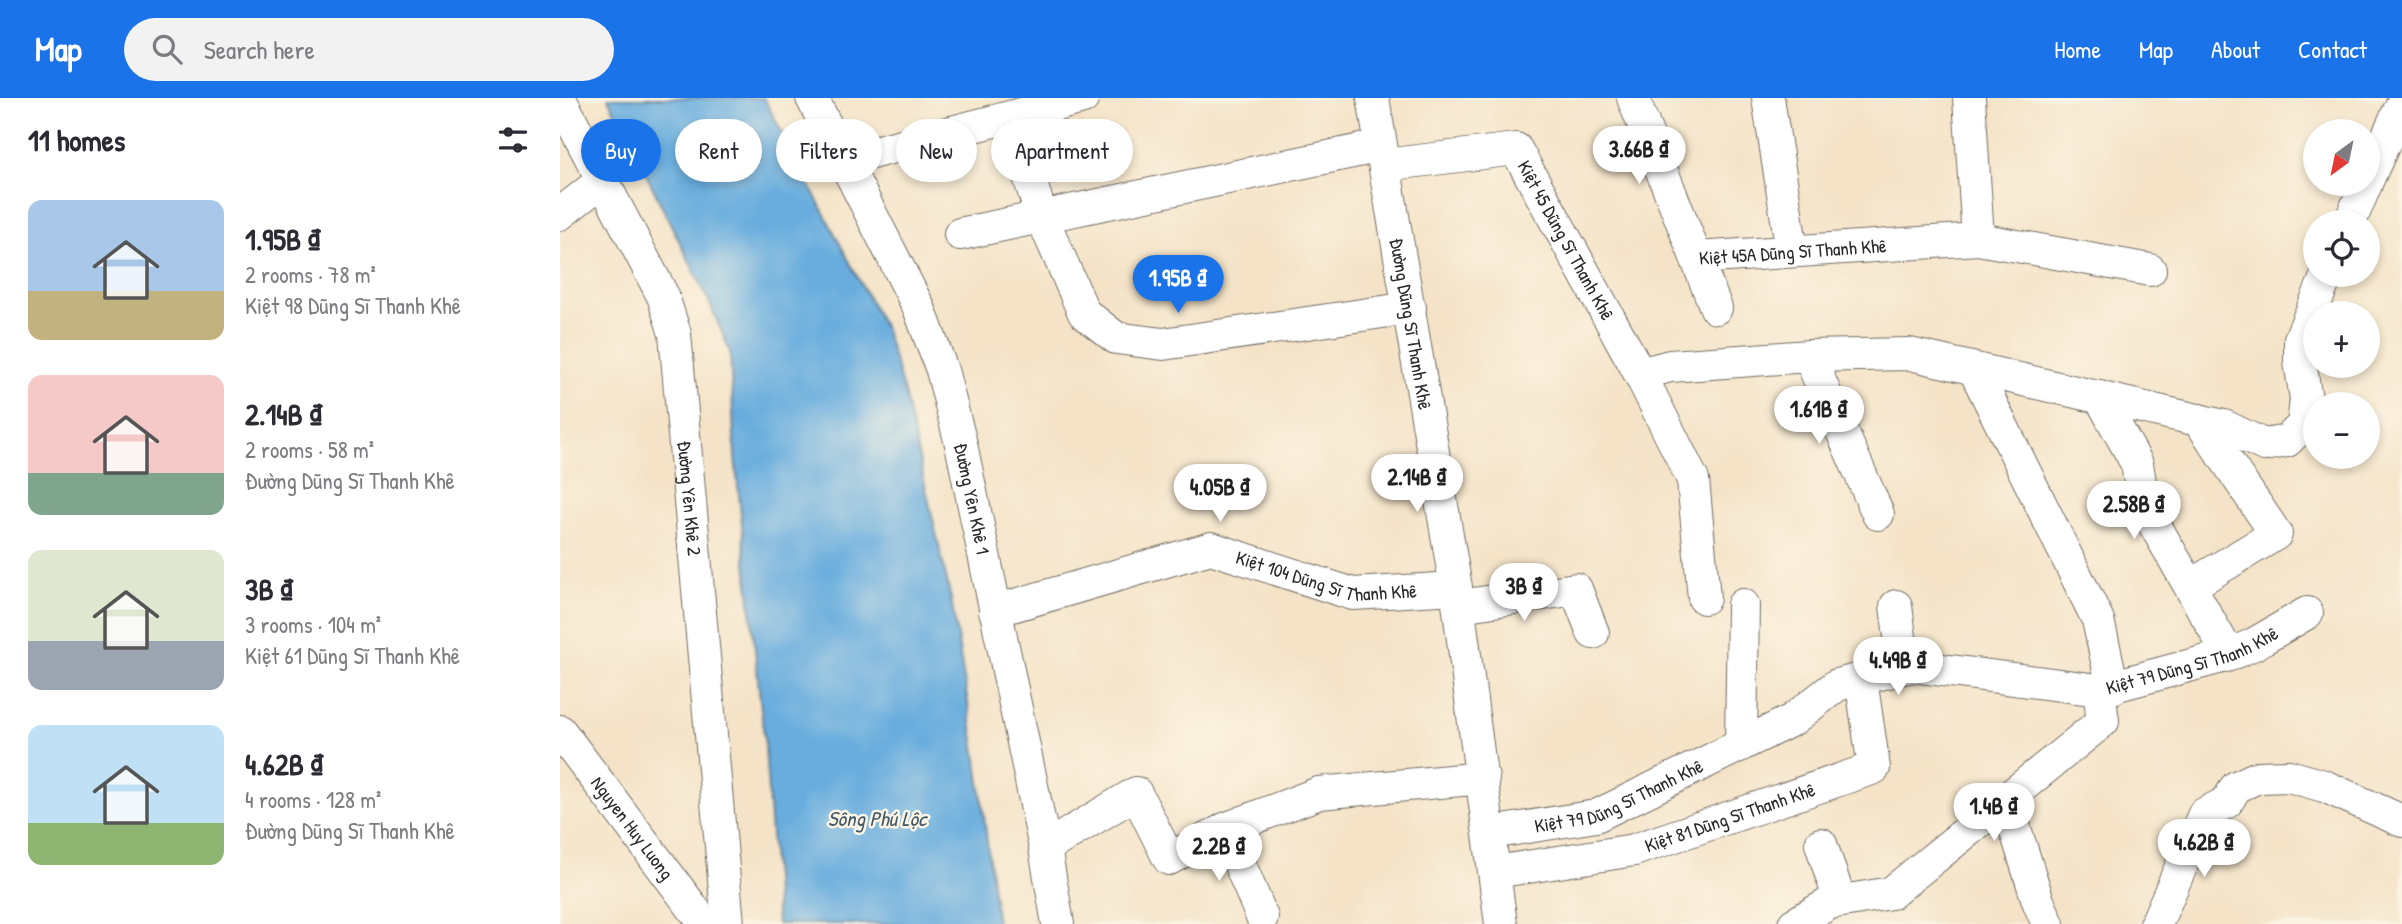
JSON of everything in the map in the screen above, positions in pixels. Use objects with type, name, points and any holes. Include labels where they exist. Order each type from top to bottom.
[{"type":"street","name":"Đường Yên Khê 1","points":[[812,98],[823,119]]},
{"type":"street","points":[[882,150],[1083,98]]},
{"type":"street","name":"Đường Dũng Sĩ Thanh Khê","points":[[1373,98],[1457,597],[1501,924]]},
{"type":"street","name":"Kiệt 45A Dũng Sĩ Thanh Khê","points":[[1633,98],[1697,258],[1978,239],[2150,270]]},
{"type":"street","points":[[1768,98],[1792,251]]},
{"type":"street","points":[[1969,98],[1978,239]]},
{"type":"street","name":"Đường Yên Khê 2","points":[[560,99],[581,139]]},
{"type":"street","points":[[2380,153],[2402,104]]},
{"type":"street","name":"Kiệt 45 Dũng Sĩ Thanh Khê","points":[[1383,156],[1516,149],[1640,374],[1693,480],[1704,598]]},
{"type":"street","points":[[960,233],[1041,215],[1383,156]]},
{"type":"street","points":[[560,214],[600,182]]},
{"type":"street","name":"Đường Yên Khê 2","points":[[604,182],[663,296],[675,334],[682,386],[728,924]]},
{"type":"street","name":"Đường Yên Khê 1","points":[[855,182],[919,308],[942,370],[961,444],[1045,848],[1058,924]]},
{"type":"street","points":[[1031,182],[1041,215],[1084,313],[1116,338],[1163,344],[1410,308]]},
{"type":"street","points":[[1697,258],[1716,308]]},
{"type":"street","points":[[1640,374],[1670,366],[1809,356],[1910,354],[2211,423],[2264,445],[2287,441],[2303,425],[2306,399],[2300,362],[2300,339],[2322,287]]},
{"type":"street","points":[[1809,356],[1878,514]]},
{"type":"street","points":[[1794,924],[1830,903],[1891,893],[2103,721],[2106,689],[2098,620],[1974,369]]},
{"type":"street","points":[[2100,397],[2137,464],[2144,506],[2229,655]]},
{"type":"street","points":[[2190,586],[2276,534],[2211,423]]},
{"type":"street","name":"Kiệt 104 Dũng Sĩ Thanh Khê","points":[[995,611],[1211,548],[1353,594],[1457,597],[1576,589],[1593,633]]},
{"type":"street","points":[[1741,745],[1743,605]]},
{"type":"street","points":[[1896,606],[1903,668]]},
{"type":"street","name":"Kiệt 79 Dũng Sĩ Thanh Khê","points":[[1490,833],[1596,816],[1792,720],[1837,685],[1911,666],[2106,689],[2229,655],[2254,644],[2307,612]]},
{"type":"street","name":"Kiệt 81 Dũng Sĩ Thanh Khê","points":[[1495,872],[1634,850],[1874,768],[1861,679]]},
{"type":"street","name":"Nguyen Huy Luong","points":[[560,731],[705,924]]},
{"type":"street","points":[[2156,924],[2204,814],[2227,802],[2236,787],[2258,777],[2289,776],[2324,786],[2402,821]]},
{"type":"street","points":[[1045,848],[1136,793],[1169,859],[1225,829],[1320,793],[1483,778]]},
{"type":"street","points":[[2006,800],[2048,924]]},
{"type":"street","points":[[1225,829],[1262,917]]},
{"type":"street","points":[[1821,844],[1840,901]]},
{"type":"water","name":"Sông Phú Lộc","points":[[608,98],[764,98],[776,121],[776,182],[808,182],[885,330],[904,392],[951,599],[977,759],[997,924],[777,924],[765,747],[735,457],[730,352],[708,299],[650,182],[661,182],[661,119],[618,119]]}]
